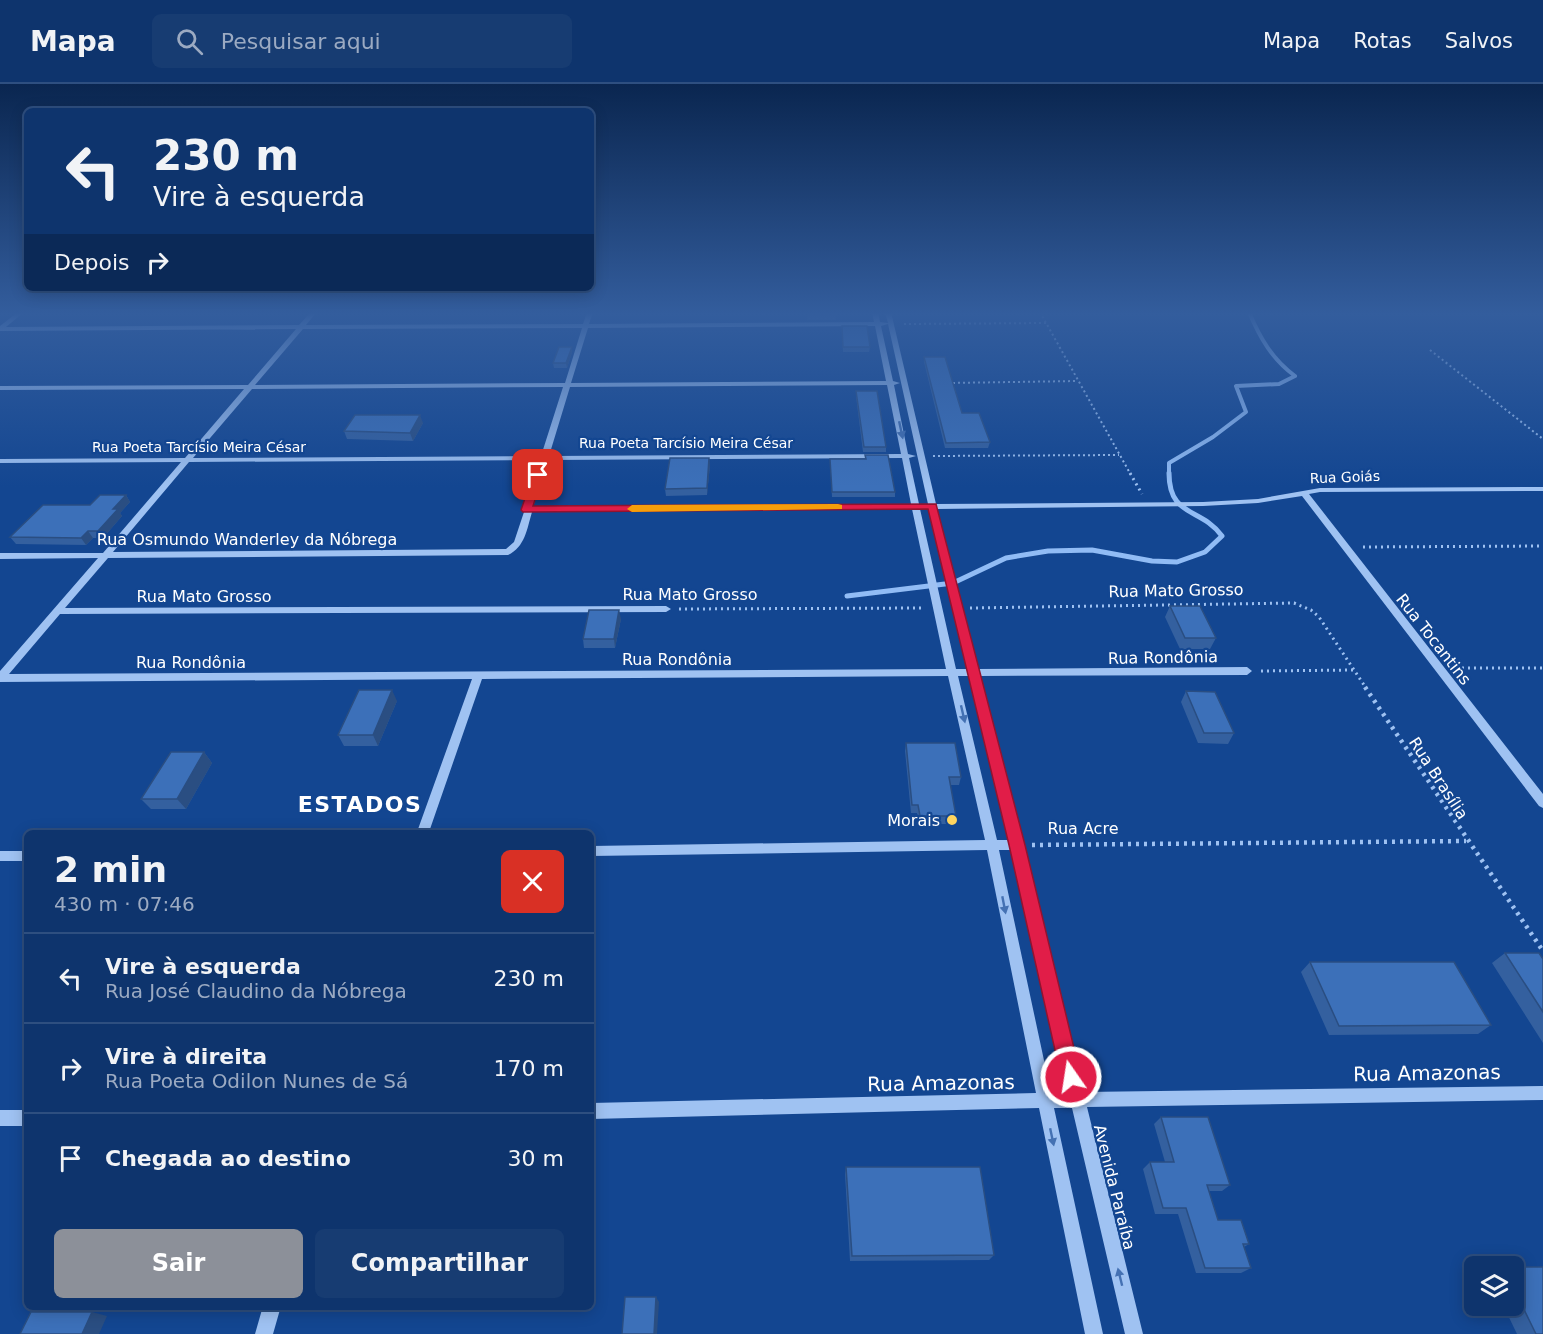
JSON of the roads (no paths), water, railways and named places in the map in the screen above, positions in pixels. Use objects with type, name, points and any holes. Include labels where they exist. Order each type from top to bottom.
[{"type":"street","points":[[0,678],[264,370]]},
{"type":"street","points":[[526,510],[571,370]]},
{"type":"street","points":[[888,370],[936,602],[992,846],[1044,1102],[1095,1334]]},
{"type":"street","name":"Avenida Paraíba","points":[[902,370],[949,579],[1017,845],[1076,1100],[1134,1334]]},
{"type":"street","points":[[0,388],[905,383]]},
{"type":"street","name":"Rua Poeta Tarcísio Meira César","points":[[0,461],[920,456]]},
{"type":"street","name":"Rua Goiás","points":[[526,510],[1229,504],[1320,490],[1543,489]]},
{"type":"street","name":"Rua Tocantins","points":[[1303,492],[1543,804]]},
{"type":"street","name":"Rua Osmundo Wanderley da Nóbrega","points":[[0,556],[508,552],[516,546],[526,510]]},
{"type":"street","name":"Rua Mato Grosso","points":[[57,611],[666,609]]},
{"type":"street","name":"Rua Rondônia","points":[[0,678],[975,675],[1247,671]]},
{"type":"street","points":[[424,830],[477,675]]},
{"type":"street","points":[[594,851],[1017,845]]},
{"type":"street","points":[[0,856],[24,856]]},
{"type":"street","name":"Rua Amazonas","points":[[594,1111],[1076,1100],[1543,1093]]},
{"type":"street","points":[[0,1118],[24,1118]]},
{"type":"street","points":[[264,1334],[271,1310]]},
{"type":"waterway","points":[[1169,473],[1169,463],[1213,437],[1246,412],[1236,386],[1279,384],[1295,376],[1289,370]]},
{"type":"waterway","points":[[847,596],[953,583],[1006,558],[1048,551],[1092,550],[1152,561],[1177,562],[1205,552],[1222,536],[1214,527],[1180,505],[1174,498],[1169,473]]},
{"type":"place","name":"Morais","points":[[952,820]]},
{"type":"district","name":"ESTADOS","points":[[360,804]]}]
